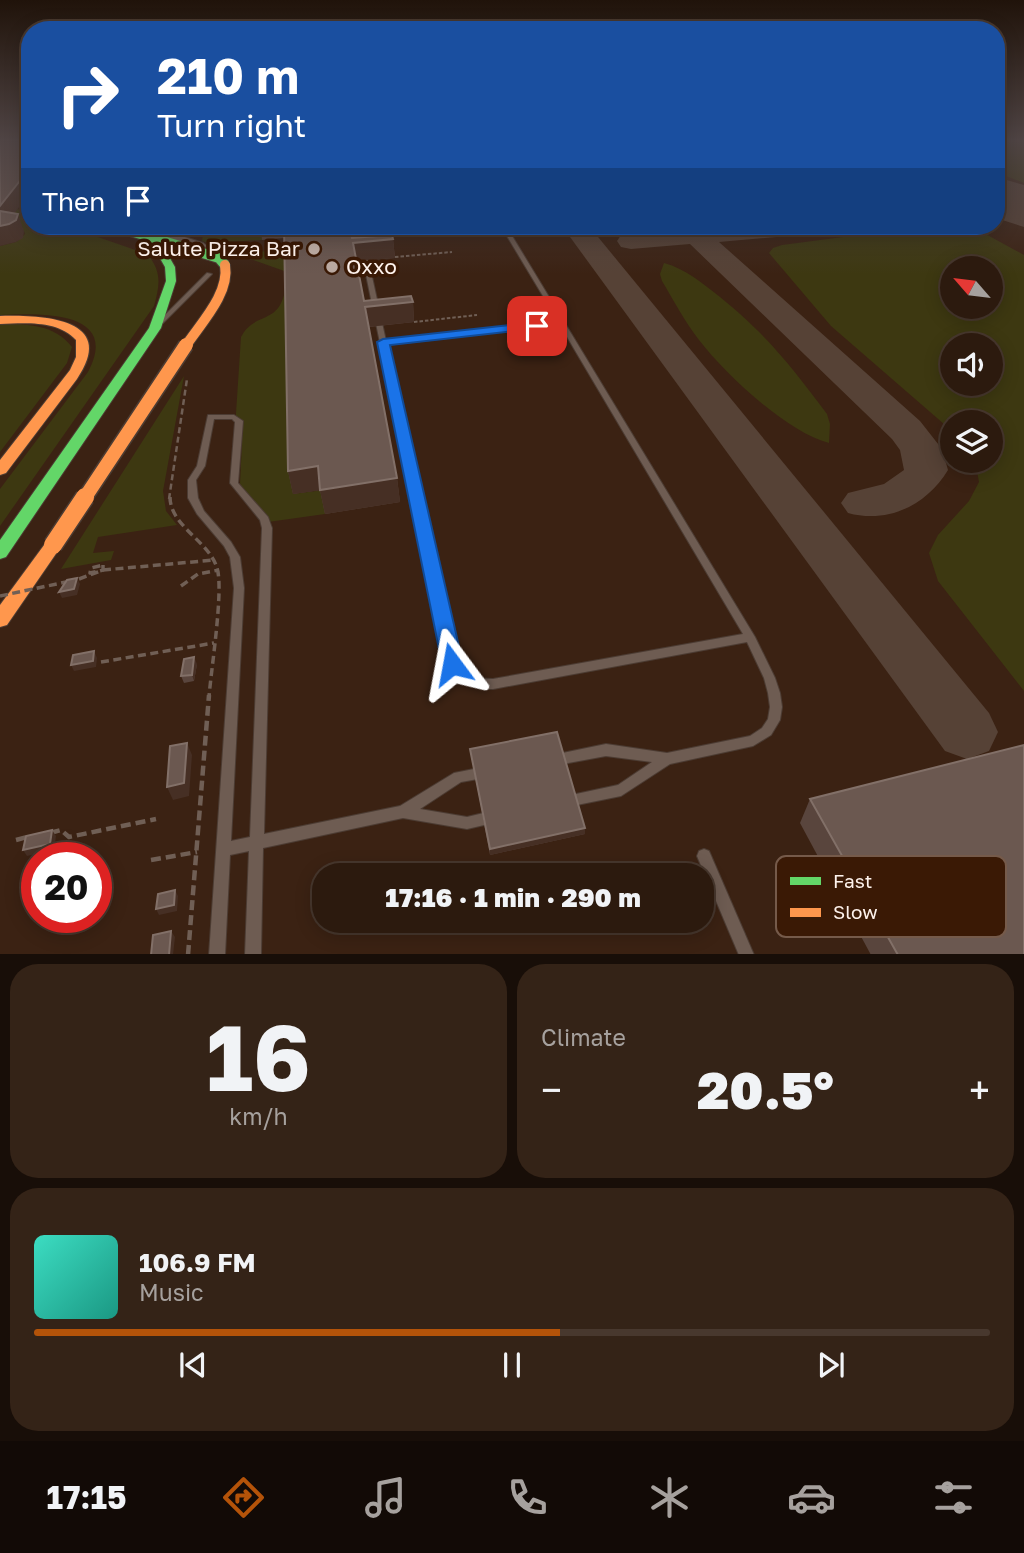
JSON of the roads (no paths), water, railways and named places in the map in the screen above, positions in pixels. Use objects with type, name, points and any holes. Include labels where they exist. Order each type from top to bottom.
[{"type":"main road","points":[[0,197],[21,200]]},
{"type":"main road","points":[[0,620],[53,545],[224,287],[227,268],[219,258],[144,235]]},
{"type":"main road","points":[[0,553],[155,328],[171,281],[170,267],[158,246]]},
{"type":"main road","points":[[0,320],[40,320],[58,324],[73,330],[82,338],[85,349],[77,368],[0,470]]},
{"type":"lane","points":[[0,190],[21,192]]},
{"type":"lane","points":[[172,235],[195,242],[219,258]]},
{"type":"lane","points":[[360,235],[452,664],[461,676],[476,685],[493,684],[750,637]]},
{"type":"lane","points":[[509,235],[750,637],[771,681],[777,703],[773,724],[766,735],[753,741],[667,759],[606,750],[540,762]]},
{"type":"lane","points":[[155,328],[209,274]]},
{"type":"lane","points":[[383,342],[562,323]]},
{"type":"lane","points":[[217,954],[239,588],[235,557],[228,544],[200,512],[193,498],[192,480],[201,466],[211,417],[234,417],[239,421],[234,483],[265,519],[267,528],[253,954]]},
{"type":"lane","points":[[553,804],[621,790],[667,759]]},
{"type":"lane","points":[[225,849],[403,812],[459,777],[500,770]]},
{"type":"lane","points":[[403,812],[467,823],[502,815]]},
{"type":"lane","points":[[704,856],[747,954]]},
{"type":"place","name":"Salute Pizza Bar","points":[[314,249]]},
{"type":"place","name":"Oxxo","points":[[332,267]]}]
